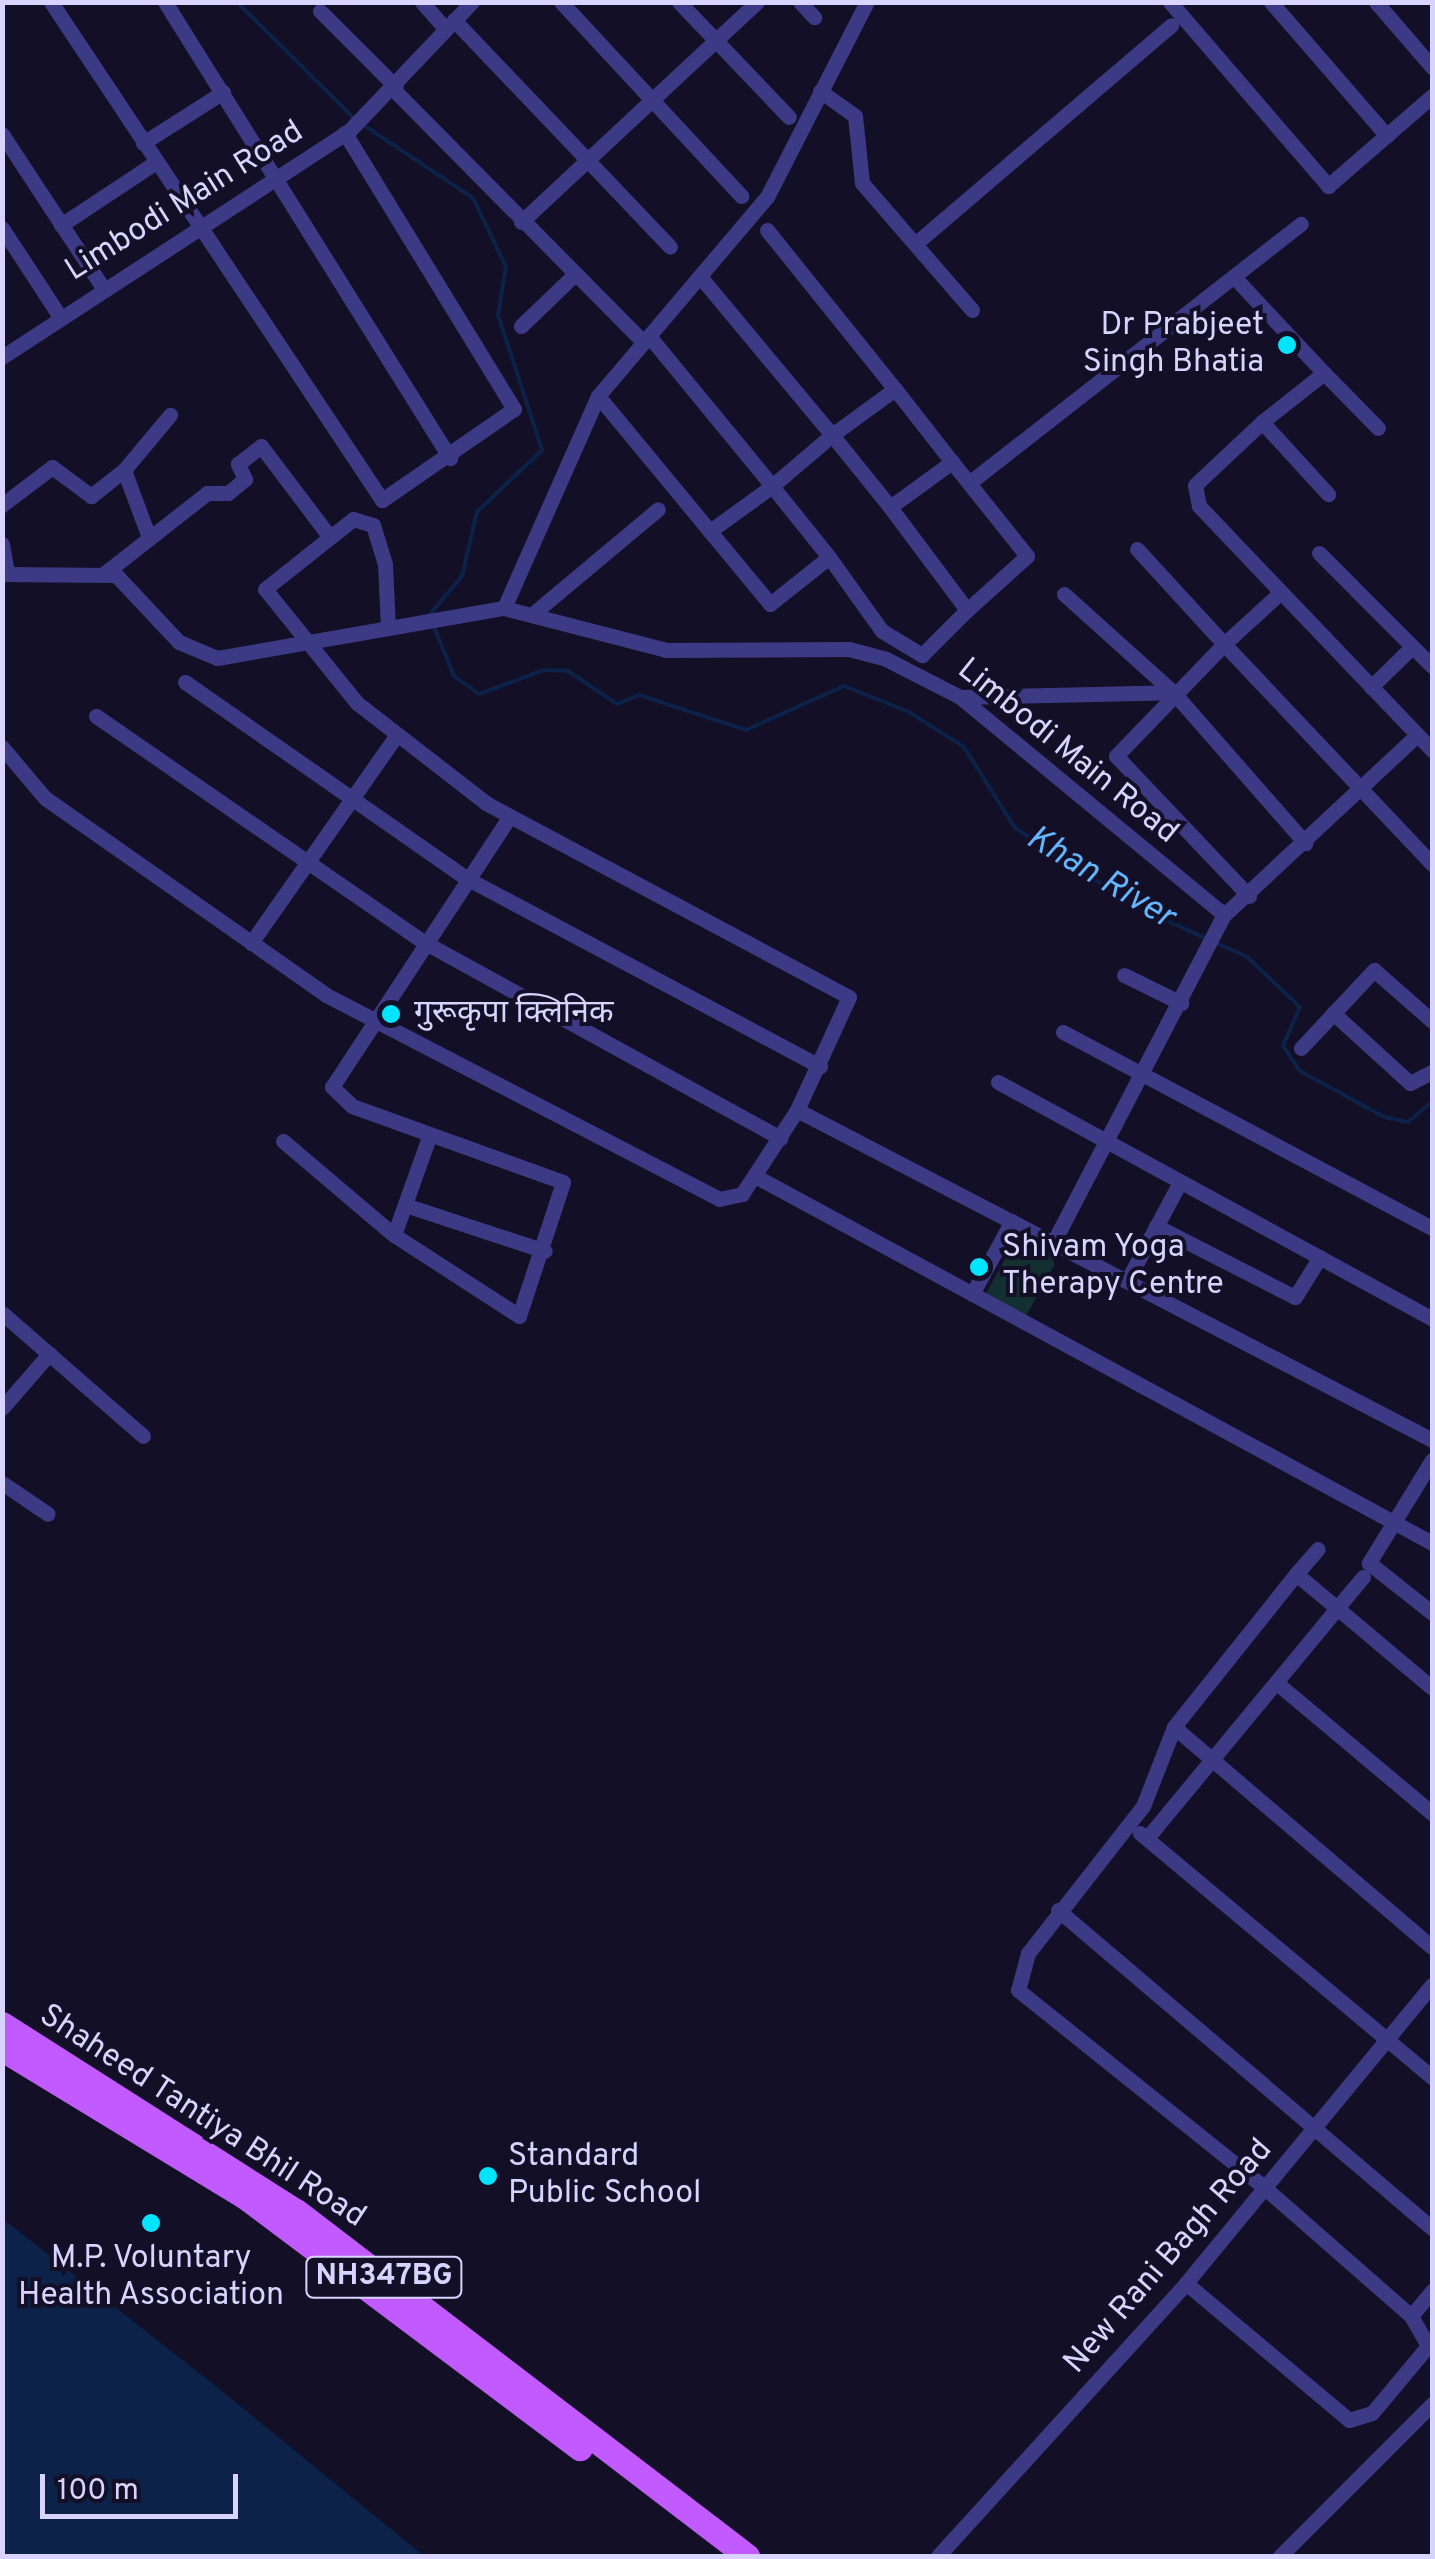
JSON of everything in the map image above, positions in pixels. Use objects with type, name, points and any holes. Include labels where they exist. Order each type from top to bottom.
[{"type":"main road","name":"Shaheed Tantiya Bhil Road","points":[[2,2024],[296,2210],[747,2556]]},
{"type":"main road","name":"Shaheed Tantiya Bhil Road","points":[[2,2049],[244,2196],[718,2556]]},
{"type":"street","points":[[51,2],[376,497],[450,458],[514,415],[513,402],[347,132]]},
{"type":"street","points":[[165,2],[280,178],[450,458]]},
{"type":"street","points":[[422,2],[449,24],[670,246]]},
{"type":"street","name":"Limbodi Main Road","points":[[2,357],[102,286],[280,178],[366,118],[472,2]]},
{"type":"street","points":[[561,2],[740,196]]},
{"type":"street","points":[[679,2],[788,117]]},
{"type":"street","points":[[521,222],[757,2]]},
{"type":"street","points":[[800,2],[814,17]]},
{"type":"street","points":[[504,608],[598,396],[638,337],[703,280],[767,198],[867,2]]},
{"type":"street","points":[[915,244],[1174,14],[1195,2]]},
{"type":"street","points":[[1271,2],[1387,136]]},
{"type":"street","points":[[1376,2],[1432,67]]},
{"type":"street","points":[[320,11],[521,222],[638,337],[772,486],[905,650],[922,654],[1027,556],[768,230]]},
{"type":"street","points":[[1174,14],[1328,186],[1432,96]]},
{"type":"street","points":[[820,91],[855,116],[862,183],[972,310]]},
{"type":"street","points":[[143,143],[223,92]]},
{"type":"street","points":[[2,134],[102,286]]},
{"type":"street","points":[[61,225],[156,162]]},
{"type":"street","points":[[969,484],[1301,224]]},
{"type":"street","points":[[2,228],[59,315]]},
{"type":"street","points":[[521,326],[574,275]]},
{"type":"street","points":[[1236,278],[1378,428]]},
{"type":"street","points":[[703,280],[890,507],[967,610]]},
{"type":"street","points":[[1324,373],[1262,422],[1193,492],[1281,592],[1432,750]]},
{"type":"street","points":[[710,531],[895,389]]},
{"type":"street","points":[[598,396],[770,604],[828,558]]},
{"type":"street","points":[[2,505],[52,467],[91,496],[124,470],[170,416]]},
{"type":"street","points":[[1262,422],[1328,494]]},
{"type":"street","points":[[2,544],[5,574],[49,579],[105,572],[148,532],[207,493],[228,493],[245,478],[238,464],[261,446],[329,536]]},
{"type":"street","points":[[890,507],[952,462]]},
{"type":"street","points":[[124,470],[148,532]]},
{"type":"street","points":[[536,612],[658,509]]},
{"type":"street","points":[[2,747],[45,798],[326,995],[373,1015],[719,1199],[742,1194],[798,1110],[850,1006],[842,989],[510,816],[396,736],[306,645],[266,589],[353,520],[373,525],[385,564],[388,628]]},
{"type":"street","points":[[1137,548],[1432,864]]},
{"type":"street","points":[[1319,553],[1432,666]]},
{"type":"street","name":"Limbodi Main Road","points":[[105,572],[200,654],[248,657],[504,608],[536,612],[666,650],[804,649],[886,658],[960,697],[1224,915]]},
{"type":"street","points":[[1249,896],[1116,756],[1174,692],[1281,592]]},
{"type":"street","points":[[1064,594],[1174,692],[1305,843]]},
{"type":"street","points":[[1371,687],[1412,647]]},
{"type":"street","points":[[185,682],[466,878],[820,1066]]},
{"type":"street","points":[[960,697],[1174,692]]},
{"type":"street","points":[[96,716],[305,864],[422,941],[781,1138]]},
{"type":"street","points":[[1054,1243],[1146,1076],[1224,915],[1249,896],[1417,735]]},
{"type":"street","points":[[251,943],[396,736]]},
{"type":"street","points":[[283,1140],[394,1235],[515,1316],[524,1312],[546,1252],[563,1182],[429,1137],[352,1106],[332,1087],[373,1015],[510,816]]},
{"type":"street","points":[[1360,957],[1432,1021]]},
{"type":"street","points":[[1301,1048],[1374,970]]},
{"type":"street","points":[[1124,975],[1181,1003]]},
{"type":"street","points":[[1333,1013],[1410,1083],[1432,1072]]},
{"type":"street","points":[[1064,1032],[1432,1228]]},
{"type":"street","points":[[998,1082],[1432,1319]]},
{"type":"street","points":[[798,1110],[1432,1440]]},
{"type":"street","points":[[394,1235],[429,1137]]},
{"type":"street","points":[[754,1176],[1432,1543]]},
{"type":"street","points":[[1127,1282],[1180,1182]]},
{"type":"street","points":[[405,1206],[546,1252]]},
{"type":"street","points":[[972,1294],[1012,1222]]},
{"type":"street","points":[[1156,1226],[1296,1296],[1320,1257]]},
{"type":"street","points":[[2,1313],[143,1436]]},
{"type":"street","points":[[2,1408],[49,1354]]},
{"type":"street","points":[[1432,1460],[1369,1563],[1432,1613]]},
{"type":"street","points":[[2,1483],[48,1514]]},
{"type":"street","points":[[1186,2283],[1350,2420],[1372,2413],[1428,2346],[1412,2316],[1266,2189],[1018,1990],[1028,1953],[1058,1910],[1130,1824],[1154,1787],[1174,1728],[1318,1549]]},
{"type":"street","points":[[1296,1574],[1432,1688]]},
{"type":"street","points":[[1147,1838],[1214,1762],[1363,1577]]},
{"type":"street","points":[[1278,1684],[1432,1814]]},
{"type":"street","points":[[1174,1728],[1432,1948]]},
{"type":"street","points":[[1130,1824],[1432,2077]]},
{"type":"street","points":[[1058,1910],[1432,2228]]},
{"type":"street","name":"New Rani Bagh Road","points":[[938,2556],[1186,2283],[1432,1985]]},
{"type":"street","points":[[1412,2316],[1432,2291]]},
{"type":"street","points":[[1280,2556],[1432,2404]]},
{"type":"green space","points":[[1020,1232],[1060,1254],[1025,1317],[985,1295]]},
{"type":"water","points":[[3,2219],[217,2387],[424,2556],[3,2556]]},
{"type":"waterway","name":"Khan River","points":[[237,2],[355,119]]},
{"type":"waterway","name":"Khan River","points":[[362,124],[473,198],[506,267],[498,315],[542,450],[477,512],[462,576],[429,615]]},
{"type":"waterway","name":"Khan River","points":[[433,624],[454,676],[479,694],[544,670],[568,671],[617,704],[639,695],[746,730],[844,686],[909,712],[964,747],[1015,828],[1137,907],[1205,938]]},
{"type":"waterway","name":"Khan River","points":[[1214,942],[1246,956],[1300,1007],[1283,1046],[1300,1071],[1384,1117],[1408,1122],[1432,1102]]},
{"type":"place","name":"Dr Prabjeet Singh Bhatia","points":[[1287,345]]},
{"type":"place","name":"गुरूकृपा क्लिनिक","points":[[391,1014]]},
{"type":"place","name":"Shivam Yoga Therapy Centre","points":[[979,1267]]},
{"type":"place","name":"Standard Public School","points":[[488,2176]]},
{"type":"place","name":"M.P. Voluntary Health Association","points":[[151,2223]]}]
